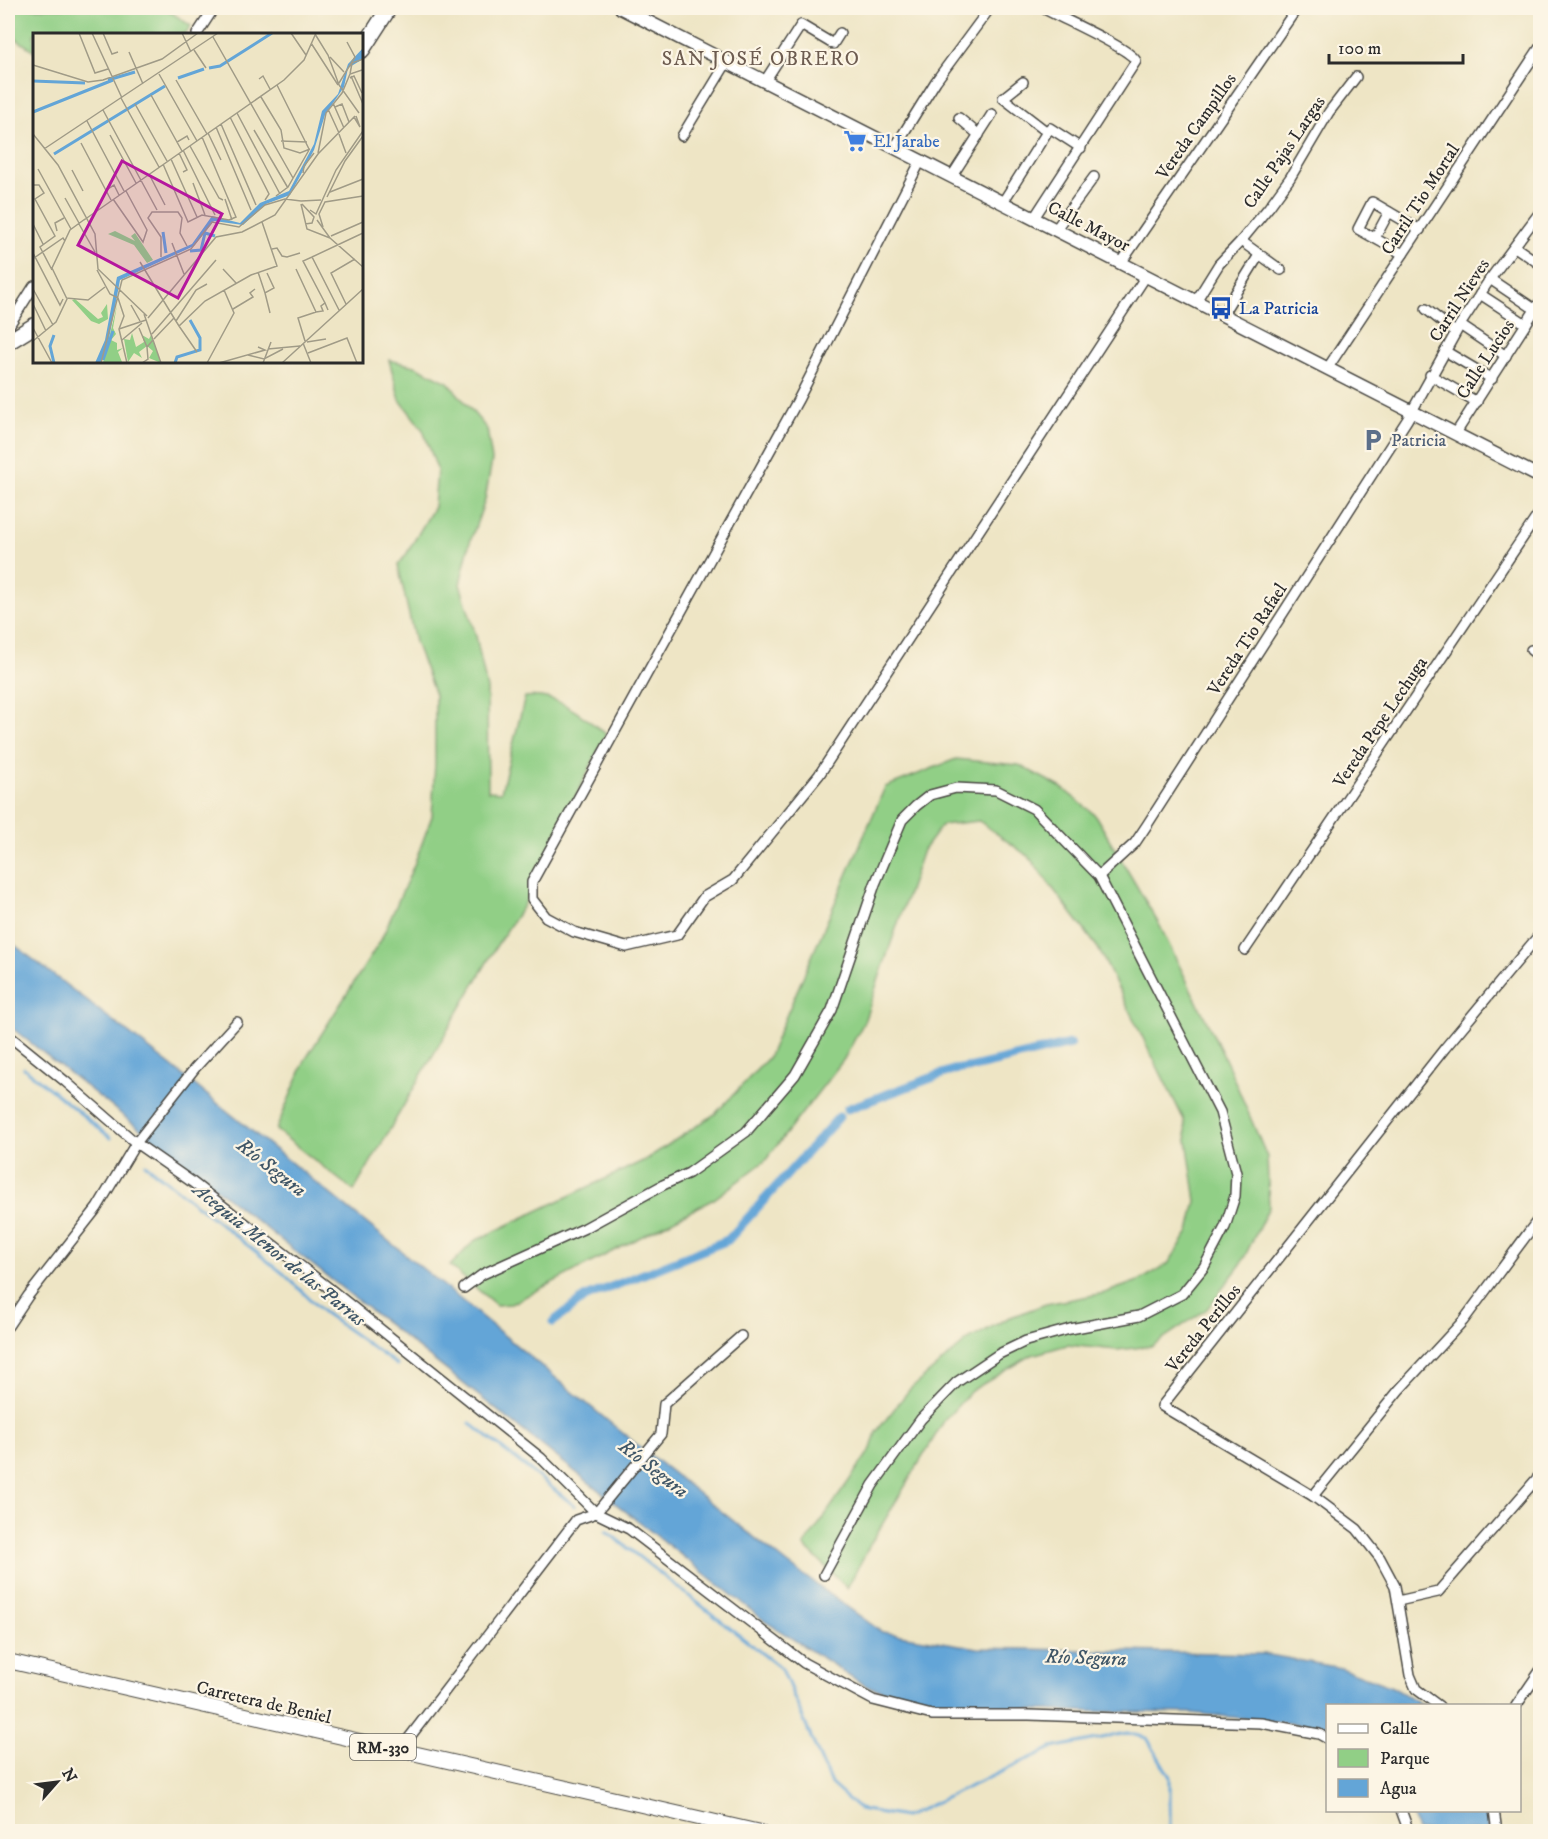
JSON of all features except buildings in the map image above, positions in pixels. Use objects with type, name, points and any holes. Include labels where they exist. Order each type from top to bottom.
[{"type":"highway","points":[[363,48],[387,8]]},
{"type":"highway","points":[[8,342],[33,327]]},
{"type":"main road","name":"Calle Mayor","points":[[621,8],[635,11],[727,62],[1540,477]]},
{"type":"main road","name":"Carretera de Beniel","points":[[8,1661],[759,1832]]},
{"type":"street","points":[[198,33],[214,8]]},
{"type":"street","points":[[1034,218],[1136,61],[1118,46],[1043,8]]},
{"type":"street","name":"Vereda Campillos","points":[[1121,263],[1297,8]]},
{"type":"street","points":[[895,147],[936,81],[986,9]]},
{"type":"street","points":[[765,81],[801,26],[833,44],[840,33]]},
{"type":"street","name":"Carril Tio Mortal","points":[[1327,369],[1540,47]]},
{"type":"street","points":[[682,136],[727,62]]},
{"type":"street","name":"Calle Pajas Largas","points":[[1196,301],[1219,264],[1241,241],[1276,197],[1329,112],[1356,77]]},
{"type":"street","points":[[1023,82],[1003,98],[1047,132]]},
{"type":"street","points":[[952,176],[992,114]]},
{"type":"street","points":[[959,118],[978,135]]},
{"type":"street","points":[[1003,202],[1050,128],[1081,148]]},
{"type":"street","points":[[921,160],[799,398],[532,882],[532,899],[546,917],[574,932],[626,947],[677,935],[704,897],[733,880],[819,775],[1146,276]]},
{"type":"street","points":[[1056,229],[1094,177]]},
{"type":"street","points":[[1403,254],[1359,229],[1372,202],[1420,230]]},
{"type":"street","points":[[1375,238],[1389,212]]},
{"type":"street","name":"Carril Nieves","points":[[1411,411],[1430,375],[1480,294],[1540,212]]},
{"type":"street","points":[[1532,224],[1540,231]]},
{"type":"street","points":[[1241,241],[1281,270]]},
{"type":"street","points":[[1515,247],[1540,264]]},
{"type":"street","points":[[1222,315],[1259,255]]},
{"type":"street","points":[[1490,279],[1538,306]]},
{"type":"street","points":[[8,327],[33,288]]},
{"type":"street","points":[[1480,294],[1526,324]]},
{"type":"street","name":"Calle Lucios","points":[[1456,434],[1538,306]]},
{"type":"street","points":[[1426,309],[1506,356]]},
{"type":"street","points":[[1445,351],[1492,378]]},
{"type":"street","points":[[1430,375],[1477,402]]},
{"type":"street","name":"Vereda Tio Rafael","points":[[1099,876],[1135,843],[1411,411]]},
{"type":"street","name":"Vereda Pepe Lechuga","points":[[1245,950],[1540,512]]},
{"type":"street","points":[[1531,650],[1540,657]]},
{"type":"street","points":[[464,1288],[483,1274],[585,1228],[689,1173],[746,1132],[795,1076],[832,1010],[874,884],[902,820],[930,795],[956,789],[996,790],[1034,809],[1099,876],[1220,1112],[1236,1173],[1234,1196],[1225,1227],[1204,1267],[1182,1294],[1139,1316],[1071,1329],[1026,1341],[999,1354],[957,1382],[921,1419],[873,1485],[824,1575]]},
{"type":"street","name":"Vereda Perillos","points":[[1436,1704],[1416,1689],[1410,1676],[1395,1586],[1380,1558],[1357,1529],[1313,1496],[1162,1406],[1445,1048],[1540,933]]},
{"type":"street","points":[[8,1326],[28,1296],[97,1208],[135,1143],[195,1068],[237,1022]]},
{"type":"street","points":[[8,1035],[135,1143],[192,1182],[329,1288],[541,1458],[596,1513],[629,1529],[804,1663],[873,1700],[932,1715],[1029,1715],[1261,1723],[1319,1734],[1326,1738]]},
{"type":"street","points":[[1313,1496],[1399,1390],[1463,1321],[1540,1217]]},
{"type":"street","points":[[399,1751],[576,1520],[596,1513],[661,1434],[664,1404],[741,1336]]},
{"type":"street","points":[[1398,1601],[1438,1592],[1540,1475]]},
{"type":"street","points":[[1517,1704],[1540,1671]]},
{"type":"street","points":[[1402,1812],[1409,1832]]},
{"type":"street","points":[[1494,1812],[1497,1832]]},
{"type":"green space","points":[[14,8],[165,8],[191,26],[186,33],[33,33],[33,50],[8,33],[8,18]]},
{"type":"green space","points":[[389,360],[415,366],[448,382],[487,429],[492,460],[485,500],[469,545],[460,584],[476,636],[487,689],[488,791],[501,792],[525,697],[548,698],[559,702],[606,734],[525,903],[497,945],[354,1191],[276,1130],[305,1060],[381,940],[414,865],[432,816],[435,695],[415,642],[398,565],[434,507],[437,469],[423,430],[400,400]]},
{"type":"green space","points":[[956,759],[1019,765],[1062,788],[1095,815],[1159,924],[1228,1065],[1267,1157],[1269,1207],[1241,1264],[1207,1309],[1152,1346],[1117,1350],[1067,1345],[1032,1355],[971,1391],[944,1421],[871,1543],[847,1588],[804,1546],[871,1449],[876,1432],[910,1389],[968,1340],[1008,1318],[1046,1304],[1105,1293],[1141,1280],[1168,1264],[1189,1232],[1196,1201],[1184,1120],[1098,948],[1029,857],[979,821],[942,825],[923,850],[864,1022],[844,1059],[765,1161],[714,1199],[511,1304],[496,1305],[450,1266],[474,1241],[645,1160],[715,1114],[768,1058],[885,787]]},
{"type":"water","name":"Río Segura","points":[[8,940],[170,1065],[636,1444],[788,1564],[882,1632],[978,1648],[1264,1654],[1341,1668],[1392,1687],[1421,1704],[1326,1704],[1326,1727],[1191,1713],[942,1706],[866,1686],[766,1622],[8,1025]]},
{"type":"water","points":[[1411,1812],[1486,1812],[1489,1831],[1417,1831]]},
{"type":"waterway","points":[[847,1109],[953,1070],[1070,1044]]},
{"type":"waterway","name":"Acequia Menor de las Parras","points":[[24,1068],[111,1138]]},
{"type":"waterway","points":[[553,1322],[584,1298],[728,1240],[839,1117]]},
{"type":"waterway","name":"Acequia Menor de las Parras","points":[[145,1164],[284,1274],[323,1312],[397,1365]]},
{"type":"waterway","name":"Acequia Menor de las Parras","points":[[470,1423],[575,1506]]},
{"type":"waterway","name":"Acequia Menor de las Parras","points":[[606,1531],[782,1669],[831,1784],[859,1809],[905,1817],[1052,1748],[1127,1733],[1147,1738],[1170,1777],[1170,1832]]},
{"type":"place","name":"El Jarabe","points":[[855,141]]},
{"type":"place","name":"La Patricia","points":[[1221,308]]},
{"type":"place","name":"Patricia","points":[[1373,440]]},
{"type":"district","name":"SAN JOSÉ OBRERO","points":[[761,58]]}]
